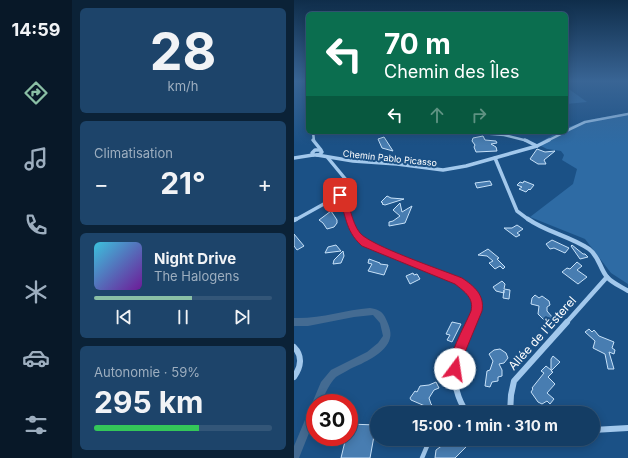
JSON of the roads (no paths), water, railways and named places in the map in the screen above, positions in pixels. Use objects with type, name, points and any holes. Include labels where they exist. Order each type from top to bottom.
[{"type":"street","name":"Chemin Pablo Picasso","points":[[568,130],[585,122],[628,114]]},
{"type":"street","points":[[313,134],[313,140],[316,144],[314,154]]},
{"type":"street","points":[[490,134],[512,136],[537,146]]},
{"type":"street","name":"Chemin Pablo Picasso","points":[[314,154],[328,159],[397,164],[444,170],[537,146],[561,134]]},
{"type":"street","name":"Chemin Pablo Picasso","points":[[316,144],[328,159]]},
{"type":"street","points":[[294,158],[322,151]]},
{"type":"street","points":[[495,158],[517,211],[531,221],[578,242],[591,250],[598,259],[607,277],[628,291]]},
{"type":"street","points":[[294,220],[340,195],[346,189],[347,181],[328,159]]},
{"type":"street","points":[[340,195],[344,201],[352,228],[365,243],[458,281],[467,287],[476,297],[478,304],[477,311],[457,357],[453,382],[456,395],[462,406]]},
{"type":"street","name":"Allée de l'Ésterel","points":[[511,406],[511,395],[514,381],[607,277]]},
{"type":"street","points":[[294,347],[298,350],[300,357],[300,364],[294,377]]},
{"type":"street","points":[[600,430],[628,428]]},
{"type":"lane","points":[[422,458],[427,446]]},
{"type":"waterway","points":[[294,322],[308,322],[370,311],[378,314],[385,326],[387,337],[381,346],[370,355],[334,373],[324,385],[320,394]]},
{"type":"waterway","points":[[294,458],[306,428]]}]
